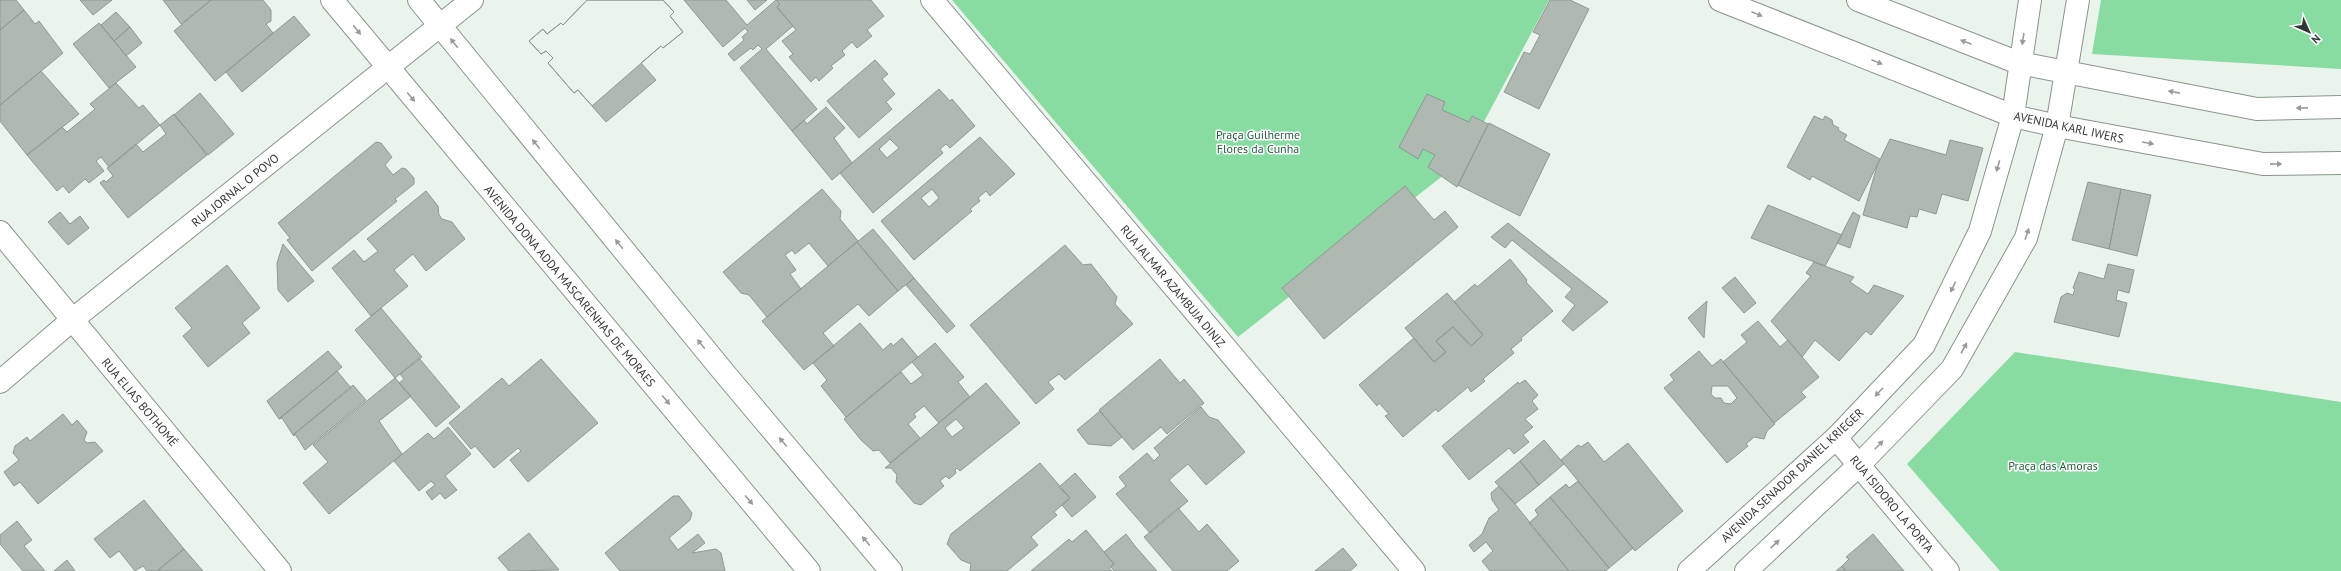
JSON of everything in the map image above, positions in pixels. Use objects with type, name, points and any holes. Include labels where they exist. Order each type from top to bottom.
[{"type":"street","name":"AVENIDA DONA ADDA MASCARENHAS DE MORAES","points":[[332,0],[386,67],[809,571]]},
{"type":"street","points":[[419,0],[726,375],[892,571]]},
{"type":"street","name":"RUA JORNAL O POVO","points":[[0,382],[72,320],[386,67],[472,0]]},
{"type":"street","name":"RUA JALMAR AZAMBUJA DINIZ","points":[[932,0],[1414,571]]},
{"type":"street","name":"AVENIDA KARL IWERS","points":[[1720,0],[2013,116],[2057,126],[2263,164],[2341,163]]},
{"type":"street","points":[[1858,0],[2019,63],[2257,109],[2341,107]]},
{"type":"street","name":"AVENIDA SENADOR DANIEL KRIEGER","points":[[1689,571],[1836,438],[1924,345],[1980,231],[2013,116],[2019,63],[2030,0]]},
{"type":"street","points":[[1746,571],[1859,465],[1952,370],[2026,238],[2057,126],[2078,0]]},
{"type":"street","name":"RUA ELIAS BOTHOMÉ","points":[[0,232],[280,571]]},
{"type":"street","name":"RUA ISIDORO LA PORTA","points":[[1836,438],[1948,571]]},
{"type":"green space","name":"Praça Guilherme Flores da Cunha","points":[[952,0],[1549,0],[1464,159],[1238,337]]},
{"type":"green space","points":[[2101,0],[2341,0],[2341,69],[2092,54]]},
{"type":"green space","name":"Praça das Amoras","points":[[2015,352],[2341,402],[2341,571],[2000,571],[1907,464]]},
{"type":"building","points":[[0,0],[16,0],[24,10],[0,30]]},
{"type":"building","points":[[80,0],[112,0],[93,15]]},
{"type":"building","points":[[163,0],[211,0],[181,24]]},
{"type":"building","points":[[211,0],[263,0],[271,10],[271,21],[266,24],[273,33],[215,81],[174,31]]},
{"type":"building","points":[[587,0],[663,0],[674,12],[670,16],[683,32],[663,48],[661,46],[641,63],[656,80],[606,122],[578,90],[574,93],[548,63],[553,58],[546,51],[541,54],[529,41],[543,29],[547,34],[561,23],[563,25]]},
{"type":"building","points":[[587,0],[663,0],[674,12],[670,16],[683,32],[663,48],[661,46],[592,106],[578,90],[574,93],[548,63],[553,58],[546,51],[541,54],[529,41],[543,29],[547,34],[561,23],[563,25]]},
{"type":"building","points":[[684,0],[726,0],[747,25],[776,0],[780,4],[777,7],[793,26],[766,49],[817,109],[792,131],[740,68],[762,49],[758,45],[753,50],[751,48],[734,61],[728,54],[744,40],[742,37],[748,32],[745,28],[723,47]]},
{"type":"building","points":[[747,0],[767,0],[755,10]]},
{"type":"building","points":[[776,0],[871,0],[884,16],[867,30],[872,36],[857,48],[852,42],[842,51],[845,55],[831,66],[833,68],[819,81],[816,77],[811,82],[789,57],[793,54],[782,41],[796,30],[777,7],[780,4]]},
{"type":"building","points":[[1550,0],[1570,0],[1589,9],[1539,109],[1504,92],[1524,52],[1530,54],[1540,35],[1533,32]]},
{"type":"building","points":[[24,10],[35,24],[39,21],[63,53],[0,105],[0,30]]},
{"type":"building","points":[[116,12],[130,27],[114,41],[101,25]]},
{"type":"building","points":[[294,16],[310,35],[242,92],[226,72]]},
{"type":"building","points":[[99,23],[136,67],[109,88],[73,44]]},
{"type":"building","points":[[130,27],[142,43],[126,56],[114,41]]},
{"type":"building","points":[[875,60],[888,74],[882,79],[895,94],[886,102],[892,109],[859,138],[827,101]]},
{"type":"building","points":[[41,71],[79,114],[27,155],[0,121],[0,105]]},
{"type":"building","points":[[116,83],[139,108],[143,105],[160,125],[109,167],[101,157],[96,161],[104,171],[89,183],[85,179],[69,193],[63,186],[57,191],[27,155],[62,127],[67,132],[95,109],[90,104]]},
{"type":"building","points":[[939,89],[950,101],[952,99],[975,126],[950,148],[946,144],[940,149],[943,153],[873,213],[840,173]],"holes":[[[890,139],[899,148],[887,158],[879,149]]]},
{"type":"building","points":[[200,93],[234,134],[208,155],[174,115]]},
{"type":"building","points":[[1427,94],[1445,102],[1442,110],[1469,122],[1472,116],[1488,124],[1457,187],[1428,167],[1435,155],[1423,149],[1418,159],[1399,147]]},
{"type":"building","points":[[826,107],[845,128],[834,138],[852,163],[832,180],[792,131],[804,120],[807,124]]},
{"type":"building","points":[[174,114],[207,155],[128,218],[100,183],[104,180],[106,182],[113,176],[107,168],[136,144],[143,152],[166,134],[160,125]]},
{"type":"building","points":[[1814,116],[1823,120],[1825,116],[1832,120],[1833,125],[1839,128],[1838,130],[1847,135],[1844,140],[1880,159],[1859,201],[1812,176],[1810,180],[1787,167]]},
{"type":"building","points":[[1489,123],[1550,154],[1520,216],[1458,185]]},
{"type":"building","points":[[980,137],[1015,174],[990,196],[986,191],[978,198],[980,201],[970,209],[972,211],[914,260],[881,221]],"holes":[[[932,189],[939,198],[929,207],[921,198]]]},
{"type":"building","points":[[1890,139],[1946,155],[1950,140],[1983,148],[1968,201],[1942,194],[1936,214],[1919,209],[1917,217],[1910,216],[1907,228],[1863,215],[1877,166]]},
{"type":"building","points":[[376,142],[381,143],[392,157],[385,165],[393,175],[402,168],[406,169],[414,178],[414,184],[395,199],[397,201],[312,271],[287,240],[290,238],[278,223]]},
{"type":"building","points":[[2088,182],[2121,189],[2109,249],[2072,240]]},
{"type":"building","points":[[1405,186],[1434,220],[1445,211],[1458,227],[1324,339],[1282,288]]},
{"type":"building","points":[[822,189],[841,211],[840,219],[858,241],[828,266],[809,243],[795,254],[792,250],[785,255],[796,270],[790,274],[801,289],[767,317],[749,295],[741,293],[723,272]]},
{"type":"building","points":[[2121,189],[2151,195],[2137,256],[2109,249]]},
{"type":"building","points":[[426,191],[438,206],[439,215],[442,219],[452,222],[465,239],[426,271],[413,254],[394,270],[408,286],[371,316],[332,268],[354,250],[364,262],[378,251],[367,239]]},
{"type":"building","points":[[1768,205],[1842,235],[1825,266],[1751,238]]},
{"type":"building","points":[[60,212],[70,224],[80,216],[89,228],[68,245],[48,222]]},
{"type":"building","points":[[1853,212],[1860,216],[1850,248],[1837,243]]},
{"type":"building","points":[[1508,223],[1608,302],[1573,331],[1562,321],[1575,305],[1565,297],[1572,289],[1512,240],[1505,248],[1491,237]]},
{"type":"building","points":[[873,229],[914,278],[898,291],[857,242]]},
{"type":"building","points":[[857,242],[898,291],[869,316],[858,304],[823,333],[834,346],[804,370],[762,321]]},
{"type":"building","points":[[283,244],[314,281],[288,302],[278,290],[277,263]]},
{"type":"building","points":[[1065,245],[1083,265],[1091,264],[1117,297],[1115,304],[1133,324],[1065,380],[1059,374],[1048,382],[1054,389],[1036,404],[970,325]]},
{"type":"building","points":[[1510,259],[1527,280],[1526,282],[1553,311],[1521,338],[1522,340],[1511,349],[1514,353],[1483,379],[1485,381],[1471,392],[1468,387],[1438,412],[1436,409],[1403,437],[1385,416],[1389,414],[1379,403],[1377,406],[1359,385],[1414,338],[1434,362],[1446,352],[1436,341],[1453,327],[1471,346],[1483,335],[1454,302],[1475,284],[1477,287]]},
{"type":"building","points":[[1814,262],[1854,277],[1850,282],[1868,294],[1874,285],[1904,296],[1871,335],[1866,331],[1839,361],[1815,340],[1802,357],[1771,321],[1811,276],[1806,273]]},
{"type":"building","points":[[2108,264],[2134,270],[2129,293],[2118,290],[2116,300],[2127,303],[2119,337],[2054,322],[2061,297],[2067,293],[2073,295],[2075,289],[2073,288],[2079,272],[2104,279]]},
{"type":"building","points":[[227,265],[260,308],[242,323],[250,333],[208,367],[183,336],[192,328],[175,308]]},
{"type":"building","points":[[1735,277],[1756,303],[1744,313],[1722,288]]},
{"type":"building","points":[[914,278],[955,326],[947,333],[906,285]]},
{"type":"building","points":[[1447,293],[1483,335],[1471,346],[1453,327],[1436,341],[1446,352],[1434,362],[1405,328]]},
{"type":"building","points":[[1707,301],[1704,338],[1688,318]]},
{"type":"building","points":[[381,308],[422,357],[395,378],[355,330]]},
{"type":"building","points":[[1758,321],[1780,347],[1788,340],[1819,377],[1801,392],[1806,397],[1774,423],[1723,362],[1747,342],[1741,335]]},
{"type":"building","points":[[860,323],[883,350],[891,343],[893,346],[902,338],[918,357],[846,417],[821,386],[827,380],[813,363]]},
{"type":"building","points":[[935,343],[964,377],[958,382],[970,397],[939,423],[924,406],[914,414],[916,417],[908,424],[920,438],[890,463],[879,450],[873,451],[861,440],[844,419],[901,372],[911,384],[923,375],[912,362]]},
{"type":"building","points":[[328,351],[342,367],[279,419],[267,401]]},
{"type":"building","points":[[1699,351],[1712,366],[1721,359],[1775,424],[1767,431],[1764,439],[1754,437],[1746,444],[1748,446],[1727,463],[1664,388],[1674,380],[1670,375]],"holes":[[[1712,386],[1728,386],[1737,398],[1731,404],[1724,403],[1721,398],[1715,398],[1711,394]]]},
{"type":"building","points":[[419,358],[460,407],[436,427],[399,383],[404,379],[400,374]]},
{"type":"building","points":[[541,359],[598,423],[528,482],[510,460],[521,451],[518,448],[494,468],[475,446],[471,449],[449,423],[502,378],[509,386]]},
{"type":"building","points":[[1160,359],[1180,383],[1184,379],[1204,403],[1167,434],[1161,427],[1133,450],[1099,410]]},
{"type":"building","points":[[337,371],[351,388],[293,435],[282,418],[279,419]]},
{"type":"building","points":[[395,378],[411,396],[379,421],[402,454],[329,514],[303,483],[328,462],[313,445]]},
{"type":"building","points":[[1525,380],[1538,395],[1532,401],[1538,409],[1525,419],[1533,427],[1523,435],[1529,442],[1514,454],[1509,448],[1469,480],[1442,446],[1518,382],[1519,384]]},
{"type":"building","points":[[986,383],[1020,423],[960,471],[957,468],[955,470],[956,473],[949,479],[946,476],[940,481],[944,486],[921,505],[914,503],[896,482],[897,475],[891,468],[885,468]],"holes":[[[956,419],[964,428],[952,437],[945,428]]]},
{"type":"building","points":[[353,385],[366,400],[305,450],[295,434],[294,436],[293,435]]},
{"type":"building","points":[[1201,407],[1209,417],[1218,420],[1245,452],[1206,485],[1188,464],[1169,480],[1188,501],[1150,533],[1116,494],[1126,486],[1119,477],[1147,453],[1154,461],[1160,455],[1154,448]]},
{"type":"building","points":[[1100,411],[1122,437],[1111,446],[1088,444],[1077,430]]},
{"type":"building","points":[[63,414],[72,425],[77,420],[87,432],[84,440],[87,443],[95,442],[103,451],[38,504],[20,482],[14,486],[4,472],[19,460],[13,453],[15,446],[27,437],[30,441]]},
{"type":"building","points":[[448,427],[471,454],[445,476],[457,490],[445,499],[440,493],[432,500],[426,492],[435,485],[431,481],[419,491],[394,461],[428,433],[434,439]]},
{"type":"building","points":[[1544,440],[1564,464],[1539,485],[1520,461]]},
{"type":"building","points":[[1588,442],[1604,462],[1628,443],[1683,511],[1635,551],[1561,460],[1578,445],[1581,447]]},
{"type":"building","points":[[1520,461],[1539,485],[1515,504],[1495,482]]},
{"type":"building","points":[[1040,463],[1070,498],[1054,512],[1057,515],[1031,537],[1038,545],[1007,571],[970,571],[971,564],[961,560],[947,544],[951,534]]},
{"type":"building","points":[[1075,473],[1096,497],[1072,517],[1062,505],[1070,498],[1059,487]]},
{"type":"building","points":[[1578,481],[1633,548],[1609,568],[1550,497],[1566,484],[1569,488]]},
{"type":"building","points":[[1499,486],[1569,571],[1490,571],[1482,561],[1493,551],[1486,542],[1474,552],[1469,545],[1482,534],[1489,518],[1499,510],[1492,500],[1491,493]]},
{"type":"building","points":[[673,496],[679,496],[692,513],[690,520],[669,538],[678,550],[698,534],[705,543],[692,553],[716,549],[721,553],[725,571],[620,571],[605,553]]},
{"type":"building","points":[[1550,497],[1609,568],[1606,571],[1569,571],[1529,523],[1538,515],[1535,510]]},
{"type":"building","points":[[144,500],[184,549],[157,571],[147,571],[143,566],[135,571],[119,551],[110,558],[94,539]]},
{"type":"building","points":[[1178,508],[1199,532],[1207,524],[1239,561],[1227,571],[1173,571],[1144,537]]},
{"type":"building","points":[[17,521],[32,540],[24,546],[45,571],[23,571],[0,544],[0,535]]},
{"type":"building","points":[[1086,530],[1114,564],[1109,568],[1112,571],[1031,571],[1069,539],[1072,542]]},
{"type":"building","points":[[529,533],[559,570],[509,571],[498,558]]},
{"type":"building","points":[[1126,534],[1157,571],[1114,571],[1111,567],[1114,564],[1104,552]]},
{"type":"building","points":[[1873,534],[1904,571],[1846,571],[1842,566],[1849,559],[1846,557]]},
{"type":"building","points":[[1343,548],[1357,565],[1350,571],[1315,571]]},
{"type":"building","points":[[184,549],[203,571],[157,571]]},
{"type":"building","points":[[67,560],[75,571],[54,571]]},
{"type":"building","points":[[1842,566],[1846,571],[1836,571]]}]
